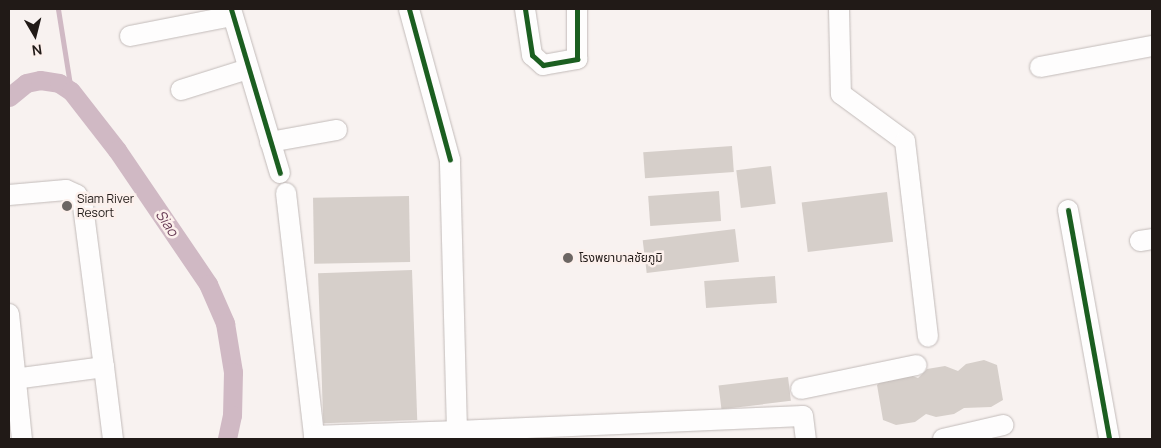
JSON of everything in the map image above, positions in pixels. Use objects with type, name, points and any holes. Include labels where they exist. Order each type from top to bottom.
[{"type":"street","points":[[409,9],[450,160],[458,435]]},
{"type":"street","points":[[526,9],[532,55],[543,65],[577,59],[577,9]]},
{"type":"street","points":[[839,9],[841,94],[905,141],[928,337]]},
{"type":"street","points":[[130,36],[231,12],[280,173]]},
{"type":"street","points":[[1040,67],[1152,46]]},
{"type":"street","points":[[181,90],[248,69]]},
{"type":"street","points":[[270,142],[337,130]]},
{"type":"street","points":[[9,195],[66,190],[77,195],[83,206],[113,439]]},
{"type":"street","points":[[286,192],[314,436],[458,435],[804,416],[806,439]]},
{"type":"street","points":[[1068,210],[1109,439]]},
{"type":"street","points":[[9,314],[14,379],[12,404],[22,439]]},
{"type":"street","points":[[802,389],[917,365]]},
{"type":"street","points":[[14,379],[104,367]]},
{"type":"street","points":[[943,439],[1003,425]]},
{"type":"building","points":[[732,146],[734,172],[645,178],[643,152]]},
{"type":"building","points":[[771,166],[776,204],[741,208],[736,170]]},
{"type":"building","points":[[719,191],[721,221],[650,226],[648,196]]},
{"type":"building","points":[[887,192],[893,242],[808,252],[802,202]]},
{"type":"building","points":[[409,196],[410,262],[314,264],[313,198]]},
{"type":"building","points":[[735,229],[739,262],[647,273],[643,240]]},
{"type":"building","points":[[412,270],[417,420],[323,423],[318,273]]},
{"type":"building","points":[[775,276],[777,303],[706,308],[704,281]]},
{"type":"building","points":[[984,360],[997,365],[1003,400],[991,407],[964,408],[954,414],[936,417],[926,414],[915,422],[896,425],[883,420],[877,385],[886,377],[905,373],[918,378],[927,369],[945,366],[958,371],[966,364]]},
{"type":"building","points":[[788,377],[791,401],[721,409],[719,386]]},
{"type":"waterway","points":[[58,9],[71,91]]},
{"type":"waterway","name":"Siao","points":[[9,97],[26,83],[40,80],[59,83],[71,91],[117,150],[208,284],[225,323],[233,372],[232,415],[227,439]]},
{"type":"cycle path","points":[[231,9],[280,173]]},
{"type":"cycle path","points":[[409,9],[450,160]]},
{"type":"cycle path","points":[[525,9],[532,55],[543,65],[577,59],[577,9]]},
{"type":"cycle path","points":[[1068,210],[1109,439]]},
{"type":"place","name":"Siam River Resort","points":[[67,206]]},
{"type":"place","name":"โรงพยาบาลชัยภูมิ","points":[[568,258]]}]
